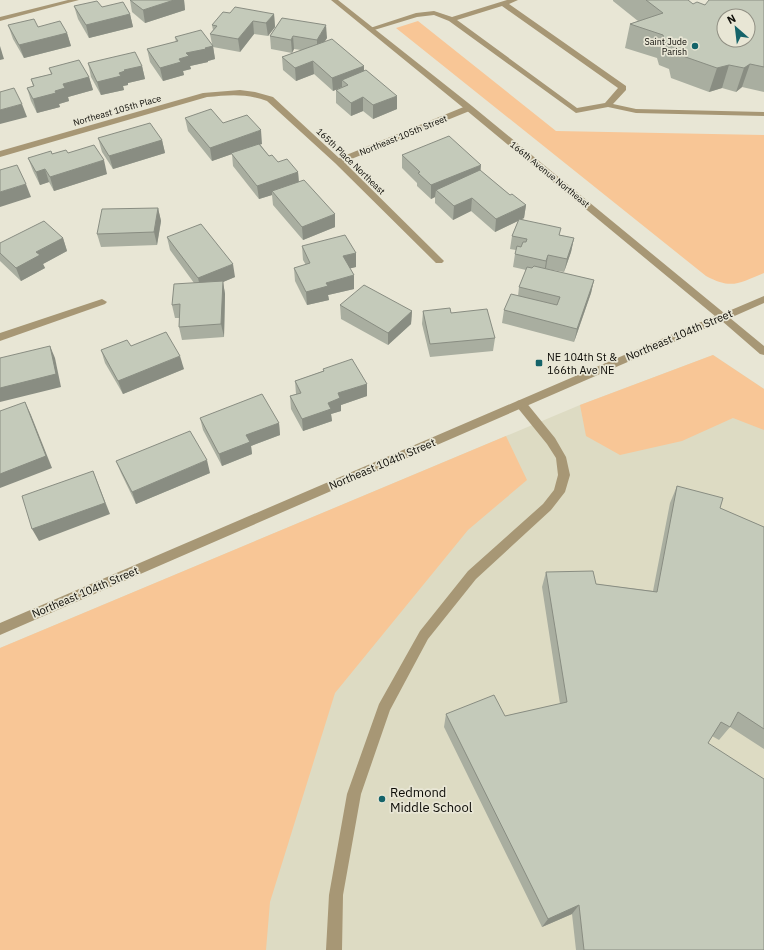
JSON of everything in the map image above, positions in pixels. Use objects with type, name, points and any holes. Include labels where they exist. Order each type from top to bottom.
[{"type":"street","points":[[0,19],[76,0]]},
{"type":"street","name":"166th Avenue Northeast","points":[[334,0],[469,108],[764,351]]},
{"type":"street","points":[[452,19],[515,0]]},
{"type":"street","points":[[503,3],[623,88],[608,105]]},
{"type":"street","points":[[371,29],[416,15],[434,13],[452,19],[576,111],[608,105],[636,111],[764,114]]},
{"type":"street","name":"Northeast 105th Place","points":[[0,154],[206,95],[240,92]]},
{"type":"street","name":"165th Place Northeast","points":[[240,92],[255,94],[270,99],[338,162],[439,261]]},
{"type":"street","name":"Northeast 105th Street","points":[[338,162],[469,108]]},
{"type":"street","name":"Northeast 104th Street","points":[[0,629],[764,299]]},
{"type":"street","points":[[0,337],[102,302]]},
{"type":"street","points":[[334,950],[336,895],[354,794],[384,708],[424,635],[472,575],[542,512],[559,492],[564,475],[561,457],[551,441],[521,404]]},
{"type":"shaded area","points":[[418,21],[556,131],[764,135],[764,273],[735,284],[723,283],[706,276],[396,28]]},
{"type":"shaded area","name":"Redmond Middle School","points":[[713,355],[764,389],[764,950],[0,950],[0,648],[580,405]]},
{"type":"shaded area","points":[[713,355],[764,389],[764,430],[733,418],[682,441],[620,455],[586,436],[580,405]]},
{"type":"shaded area","points":[[506,436],[527,480],[468,530],[335,693],[270,902],[266,950],[0,950],[0,648]]},
{"type":"building","points":[[130,0],[174,0],[143,10]]},
{"type":"building","points":[[646,0],[688,0],[693,4],[697,2],[705,5],[709,0],[764,0],[764,67],[750,64],[744,68],[729,65],[717,68],[677,54],[675,45],[665,42],[663,35],[630,24],[663,13]]},
{"type":"building","points":[[97,1],[102,7],[123,2],[130,14],[86,25],[74,6]]},
{"type":"building","points":[[235,7],[274,14],[266,23],[253,21],[238,39],[210,34],[217,26],[212,25],[223,12],[230,13]]},
{"type":"building","points":[[282,18],[326,25],[317,40],[293,36],[291,40],[270,36]]},
{"type":"building","points":[[34,19],[38,27],[60,21],[67,33],[19,45],[8,25]]},
{"type":"building","points":[[201,30],[213,46],[186,53],[189,56],[179,59],[181,62],[160,68],[147,49],[178,41],[175,37]]},
{"type":"building","points":[[332,39],[364,66],[332,78],[313,61],[295,68],[282,57]]},
{"type":"building","points":[[135,52],[142,66],[124,70],[125,71],[119,73],[121,76],[97,82],[88,63]]},
{"type":"building","points":[[79,60],[89,77],[63,84],[65,88],[55,91],[56,93],[33,99],[27,88],[34,86],[31,79],[52,74],[49,68]]},
{"type":"building","points":[[366,70],[397,96],[373,105],[363,97],[351,103],[336,90],[348,85],[342,80]]},
{"type":"building","points":[[14,88],[22,104],[0,110],[0,92]]},
{"type":"building","points":[[211,109],[223,123],[247,115],[261,130],[210,148],[185,118]]},
{"type":"building","points":[[150,123],[162,140],[109,156],[98,138]]},
{"type":"building","points":[[449,136],[481,165],[431,185],[402,155]]},
{"type":"building","points":[[259,144],[269,156],[272,155],[278,162],[287,159],[298,172],[257,186],[231,153]]},
{"type":"building","points":[[94,145],[104,160],[50,177],[45,169],[36,172],[28,158],[51,151],[52,154],[66,150],[68,153]]},
{"type":"building","points":[[17,165],[26,184],[0,192],[0,170]]},
{"type":"building","points":[[480,170],[510,195],[512,194],[526,205],[496,219],[472,198],[454,206],[436,190]]},
{"type":"building","points":[[304,180],[335,214],[302,227],[272,191]]},
{"type":"building","points":[[158,208],[154,232],[97,234],[102,209]]},
{"type":"building","points":[[519,219],[561,228],[559,235],[574,238],[567,259],[548,255],[546,261],[515,254],[517,246],[521,247],[523,242],[526,242],[527,239],[512,236]]},
{"type":"building","points":[[44,221],[63,238],[36,252],[40,255],[16,268],[0,253],[0,243]]},
{"type":"building","points":[[201,224],[233,264],[198,278],[167,237]]},
{"type":"building","points":[[345,235],[356,253],[343,256],[354,275],[326,283],[328,286],[306,292],[294,268],[310,263],[302,246]]},
{"type":"building","points":[[534,266],[594,280],[577,329],[504,310],[511,294],[557,305],[560,297],[519,287],[527,267],[532,268]]},
{"type":"building","points":[[223,281],[221,324],[179,327],[180,304],[172,305],[174,284]]},
{"type":"building","points":[[364,285],[412,311],[388,333],[340,305]]},
{"type":"building","points":[[450,308],[451,313],[487,309],[495,338],[430,344],[423,311]]},
{"type":"building","points":[[166,332],[180,356],[118,381],[101,350],[127,340],[131,346]]},
{"type":"building","points":[[50,346],[56,374],[0,388],[0,358]]},
{"type":"building","points":[[352,359],[367,384],[338,393],[340,398],[328,403],[331,409],[302,419],[290,396],[301,393],[295,381]]},
{"type":"building","points":[[262,394],[279,423],[246,435],[250,442],[219,454],[200,418]]},
{"type":"building","points":[[25,402],[46,456],[0,474],[0,411]]},
{"type":"building","points":[[190,431],[207,460],[132,492],[116,461]]},
{"type":"building","points":[[93,471],[105,503],[32,529],[22,496]]},
{"type":"building","points":[[677,486],[723,498],[720,508],[764,527],[764,729],[738,712],[730,727],[721,722],[708,743],[764,779],[764,950],[584,950],[579,905],[548,919],[446,714],[494,695],[505,716],[567,702],[546,572],[593,571],[596,584],[657,592]]},
{"type":"place","name":"Saint Jude Parish","points":[[695,46]]},
{"type":"place","name":"NE 104th St & 166th Ave NE","points":[[539,363]]},
{"type":"place","name":"Redmond Middle School","points":[[382,799]]}]
